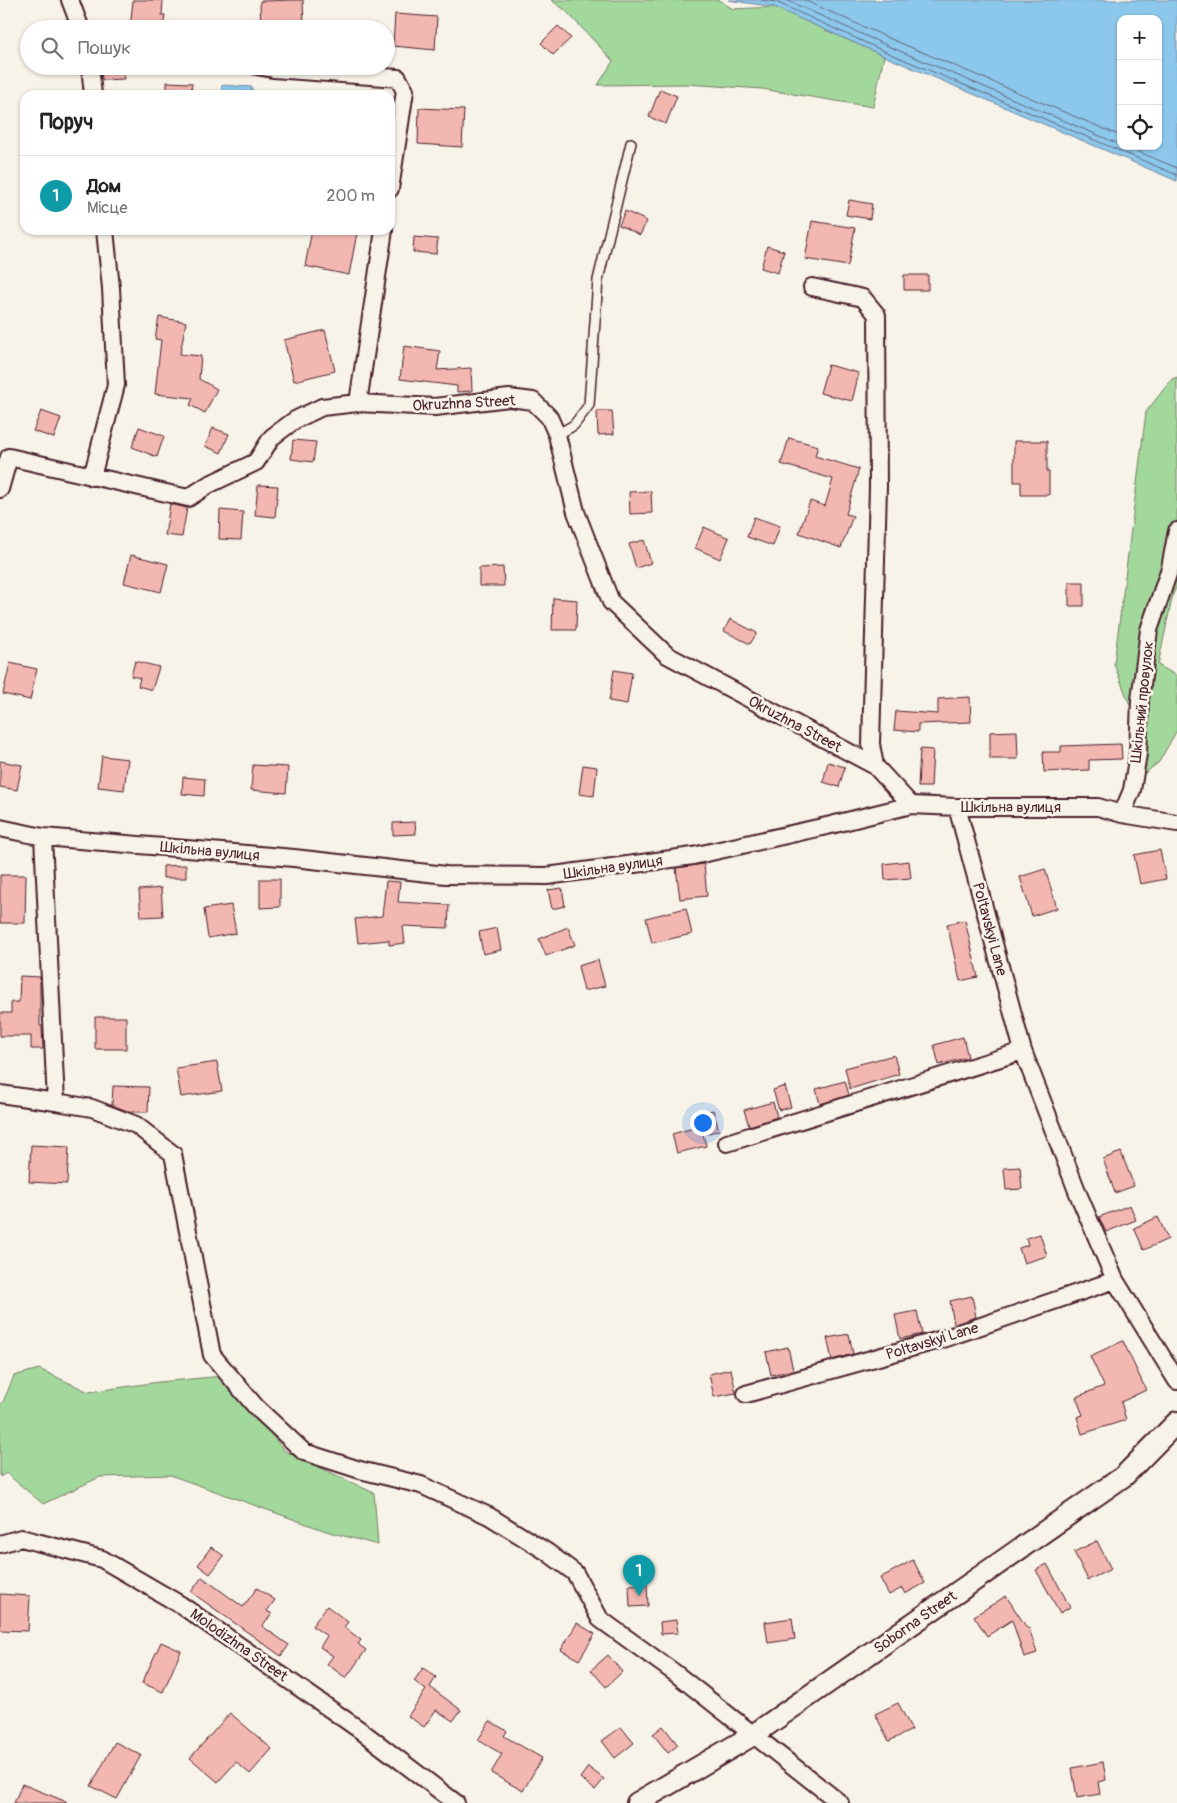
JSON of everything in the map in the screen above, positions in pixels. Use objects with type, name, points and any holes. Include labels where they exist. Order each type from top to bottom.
[{"type":"street","points":[[70,0],[78,20]]},
{"type":"street","points":[[91,75],[92,90]]},
{"type":"street","points":[[356,75],[398,78],[405,91],[395,156]]},
{"type":"street","points":[[92,477],[116,385],[111,288],[106,235]]},
{"type":"street","points":[[358,403],[383,235]]},
{"type":"street","points":[[812,287],[863,298],[877,315],[878,487],[871,744],[875,766],[911,805]]},
{"type":"street","name":"Okruzhna Street","points":[[0,488],[4,456],[188,498],[208,485],[256,462],[272,436],[295,420],[322,407],[358,403],[435,407],[509,398],[533,402],[549,417],[558,435],[576,512],[612,602],[668,655],[875,766]]},
{"type":"street","name":"Шкільний провулок","points":[[1122,814],[1132,790],[1138,754],[1140,700],[1149,630],[1170,568],[1177,531]]},
{"type":"street","name":"Шкільна вулиця","points":[[0,828],[43,837],[294,858],[446,875],[547,876],[693,856],[911,805],[957,807],[1098,807],[1122,814],[1177,823]]},
{"type":"street","name":"Poltavskyi Lane","points":[[957,807],[1023,1051],[1079,1196],[1115,1280],[1177,1381]]},
{"type":"street","points":[[43,837],[56,1102]]},
{"type":"street","points":[[727,1143],[1023,1051]]},
{"type":"street","points":[[0,1094],[92,1108],[136,1125],[173,1154],[212,1355],[256,1407],[304,1452],[360,1470],[421,1485],[489,1516],[547,1552],[575,1574],[600,1619],[675,1672],[840,1803]]},
{"type":"street","name":"Poltavskyi Lane","points":[[746,1394],[943,1339],[1115,1280]]},
{"type":"street","name":"Soborna Street","points":[[637,1803],[754,1736],[1124,1476],[1177,1422]]},
{"type":"street","name":"Molodizhna Street","points":[[0,1544],[21,1538],[102,1560],[181,1605],[360,1730],[456,1803]]},
{"type":"lane","points":[[558,435],[574,425],[589,406],[598,280],[631,143]]},
{"type":"green space","points":[[551,0],[719,0],[733,9],[774,7],[884,56],[873,107],[762,89],[686,84],[598,85],[613,61],[565,10]]},
{"type":"green space","points":[[1177,377],[1177,586],[1173,594],[1158,665],[1177,676],[1177,730],[1159,762],[1145,773],[1142,736],[1114,664],[1146,412],[1172,379]]},
{"type":"green space","points":[[39,1369],[89,1392],[159,1382],[223,1376],[285,1451],[374,1493],[378,1545],[329,1532],[170,1475],[100,1477],[43,1504],[6,1473],[0,1477],[0,1404],[3,1402],[14,1376]]},
{"type":"water","points":[[728,0],[1177,0],[1177,181],[774,7]]},
{"type":"water","points":[[222,85],[252,87],[252,90],[222,90]]},
{"type":"building","points":[[133,0],[163,0],[162,15],[165,15],[164,20],[131,20]]},
{"type":"building","points":[[303,0],[304,20],[261,20],[260,1]]},
{"type":"building","points":[[395,14],[437,17],[435,50],[395,46]]},
{"type":"building","points":[[558,26],[571,38],[553,55],[541,43]]},
{"type":"building","points":[[102,75],[124,75],[124,79],[102,80]]},
{"type":"building","points":[[167,82],[192,83],[191,90],[167,90]]},
{"type":"building","points":[[660,89],[677,96],[666,124],[649,117]]},
{"type":"building","points":[[419,108],[464,110],[462,147],[418,144]]},
{"type":"building","points":[[849,200],[872,204],[870,219],[846,215]]},
{"type":"building","points":[[625,211],[647,221],[640,235],[619,225]]},
{"type":"building","points":[[812,221],[855,228],[848,266],[805,259]]},
{"type":"building","points":[[311,235],[357,235],[349,275],[305,266]]},
{"type":"building","points":[[414,237],[438,239],[436,254],[413,252]]},
{"type":"building","points":[[767,246],[784,251],[778,273],[761,268]]},
{"type":"building","points":[[904,275],[928,275],[928,290],[904,290]]},
{"type":"building","points":[[159,317],[186,322],[180,354],[201,356],[199,379],[217,389],[205,413],[190,405],[193,398],[155,394],[161,340],[155,339]]},
{"type":"building","points":[[325,330],[335,371],[294,381],[284,340]]},
{"type":"building","points":[[404,346],[440,351],[437,370],[471,368],[472,391],[457,392],[457,386],[400,379]]},
{"type":"building","points":[[828,365],[859,373],[852,401],[820,393]]},
{"type":"building","points":[[41,411],[61,418],[54,438],[33,431]]},
{"type":"building","points":[[597,411],[612,411],[614,434],[598,435]]},
{"type":"building","points":[[139,427],[164,436],[157,457],[132,447]]},
{"type":"building","points":[[213,428],[229,434],[221,453],[205,446]]},
{"type":"building","points":[[789,438],[818,446],[815,456],[859,469],[846,514],[853,516],[841,548],[799,533],[810,501],[825,506],[833,479],[781,464]]},
{"type":"building","points":[[293,440],[316,442],[313,462],[291,459]]},
{"type":"building","points":[[1014,441],[1047,441],[1049,495],[1021,495],[1021,482],[1014,482]]},
{"type":"building","points":[[258,485],[278,486],[275,517],[255,515]]},
{"type":"building","points":[[651,491],[652,513],[630,514],[629,492]]},
{"type":"building","points":[[170,504],[187,508],[182,537],[165,535]]},
{"type":"building","points":[[220,510],[243,512],[241,540],[219,539]]},
{"type":"building","points":[[754,517],[780,526],[773,546],[747,537]]},
{"type":"building","points":[[704,527],[729,538],[720,559],[695,548]]},
{"type":"building","points":[[644,540],[651,563],[636,568],[629,544]]},
{"type":"building","points":[[131,555],[168,564],[161,592],[124,583]]},
{"type":"building","points":[[503,567],[504,586],[479,586],[479,568]]},
{"type":"building","points":[[1069,582],[1084,582],[1084,606],[1069,606]]},
{"type":"building","points":[[553,598],[577,600],[576,630],[552,630]]},
{"type":"building","points":[[730,619],[757,633],[750,644],[724,631]]},
{"type":"building","points":[[135,661],[159,667],[152,690],[138,686],[140,678],[131,676]]},
{"type":"building","points":[[10,663],[37,669],[30,700],[3,694]]},
{"type":"building","points":[[614,670],[632,673],[627,704],[609,701]]},
{"type":"building","points":[[970,697],[971,722],[918,724],[918,732],[894,730],[896,711],[938,714],[938,699]]},
{"type":"building","points":[[1017,731],[1018,759],[990,759],[990,732]]},
{"type":"building","points":[[1121,744],[1122,759],[1089,760],[1089,770],[1044,772],[1043,752],[1061,752],[1061,746]]},
{"type":"building","points":[[920,749],[933,750],[931,787],[918,787]]},
{"type":"building","points":[[102,756],[128,759],[124,790],[98,787]]},
{"type":"building","points":[[0,761],[22,765],[17,790],[0,787]]},
{"type":"building","points":[[828,762],[845,767],[839,787],[823,782]]},
{"type":"building","points":[[253,765],[288,767],[286,793],[251,790]]},
{"type":"building","points":[[583,765],[597,767],[594,796],[579,794]]},
{"type":"building","points":[[183,777],[205,779],[204,796],[182,794]]},
{"type":"building","points":[[415,822],[416,834],[393,835],[393,823]]},
{"type":"building","points":[[1160,850],[1166,879],[1140,884],[1134,855]]},
{"type":"building","points":[[909,861],[911,878],[885,880],[884,864]]},
{"type":"building","points":[[704,864],[707,896],[680,899],[676,868]]},
{"type":"building","points":[[186,865],[186,878],[163,878],[163,866]]},
{"type":"building","points":[[1045,869],[1057,908],[1032,916],[1020,877]]},
{"type":"building","points":[[0,875],[26,875],[25,923],[0,923]]},
{"type":"building","points":[[260,879],[280,879],[280,907],[260,908]]},
{"type":"building","points":[[386,881],[400,882],[398,902],[449,905],[448,928],[403,926],[405,943],[389,945],[389,940],[358,943],[355,919],[382,916]]},
{"type":"building","points":[[161,888],[163,916],[141,917],[139,890]]},
{"type":"building","points":[[562,888],[565,906],[552,909],[548,890]]},
{"type":"building","points":[[231,905],[236,933],[208,938],[204,909]]},
{"type":"building","points":[[686,908],[692,934],[652,943],[646,918]]},
{"type":"building","points":[[965,920],[978,977],[960,981],[947,924]]},
{"type":"building","points":[[568,927],[575,945],[546,956],[539,939]]},
{"type":"building","points":[[497,928],[501,950],[483,954],[479,932]]},
{"type":"building","points":[[598,960],[605,986],[584,991],[578,966]]},
{"type":"building","points":[[20,976],[40,977],[40,1026],[42,1026],[43,1049],[31,1049],[31,1036],[0,1036],[0,1013],[11,1013],[11,1002],[19,1002]]},
{"type":"building","points":[[95,1017],[126,1017],[126,1049],[95,1049]]},
{"type":"building","points":[[963,1037],[968,1057],[939,1065],[934,1045]]},
{"type":"building","points":[[894,1055],[899,1074],[850,1089],[845,1068]]},
{"type":"building","points":[[217,1062],[222,1091],[181,1097],[176,1068]]},
{"type":"building","points":[[845,1081],[849,1095],[820,1104],[816,1089]]},
{"type":"building","points":[[113,1086],[149,1087],[148,1112],[130,1112],[112,1105]]},
{"type":"building","points":[[785,1086],[791,1107],[779,1110],[773,1090]]},
{"type":"building","points":[[773,1102],[777,1117],[749,1126],[744,1110]]},
{"type":"building","points":[[713,1110],[719,1130],[706,1134],[701,1113]]},
{"type":"building","points":[[701,1126],[706,1146],[677,1153],[672,1134]]},
{"type":"building","points":[[31,1145],[69,1147],[67,1184],[29,1182]]},
{"type":"building","points":[[1121,1152],[1134,1186],[1115,1193],[1103,1159]]},
{"type":"building","points":[[1020,1167],[1022,1189],[1006,1190],[1004,1168]]},
{"type":"building","points":[[1130,1205],[1136,1220],[1106,1232],[1099,1217]]},
{"type":"building","points":[[1158,1217],[1168,1239],[1144,1250],[1134,1228]]},
{"type":"building","points":[[1040,1234],[1047,1256],[1024,1263],[1019,1248],[1028,1245],[1026,1238]]},
{"type":"building","points":[[972,1296],[976,1317],[954,1324],[950,1301]]},
{"type":"building","points":[[917,1311],[922,1334],[900,1339],[895,1315]]},
{"type":"building","points":[[849,1334],[853,1354],[832,1360],[827,1338]]},
{"type":"building","points":[[1123,1341],[1146,1390],[1121,1402],[1126,1420],[1082,1434],[1077,1417],[1083,1415],[1076,1397],[1104,1386],[1090,1356]]},
{"type":"building","points":[[788,1347],[793,1370],[771,1375],[766,1352]]},
{"type":"building","points":[[731,1369],[736,1393],[714,1397],[709,1374]]},
{"type":"building","points":[[1097,1541],[1111,1569],[1088,1580],[1074,1552]]},
{"type":"building","points":[[211,1547],[224,1556],[210,1574],[198,1565]]},
{"type":"building","points":[[913,1560],[925,1583],[905,1594],[902,1588],[889,1595],[880,1578]]},
{"type":"building","points":[[1047,1564],[1070,1607],[1060,1613],[1036,1570]]},
{"type":"building","points":[[202,1577],[243,1607],[257,1588],[275,1600],[267,1611],[272,1614],[262,1626],[289,1645],[281,1656],[191,1592]]},
{"type":"building","points":[[647,1584],[648,1606],[630,1607],[629,1585]]},
{"type":"building","points":[[0,1594],[30,1596],[28,1631],[0,1630]]},
{"type":"building","points":[[1006,1596],[1027,1628],[1029,1628],[1037,1653],[1024,1657],[1012,1620],[987,1636],[974,1616]]},
{"type":"building","points":[[327,1606],[348,1622],[344,1627],[361,1640],[358,1644],[366,1650],[346,1678],[327,1664],[333,1656],[320,1647],[327,1636],[312,1626]]},
{"type":"building","points":[[792,1618],[795,1639],[768,1643],[765,1622]]},
{"type":"building","points":[[676,1620],[678,1633],[661,1634],[660,1622]]},
{"type":"building","points":[[577,1623],[595,1634],[579,1660],[561,1650]]},
{"type":"building","points":[[161,1642],[181,1651],[163,1692],[142,1683]]},
{"type":"building","points":[[608,1655],[622,1672],[606,1687],[591,1670]]},
{"type":"building","points":[[423,1668],[436,1677],[430,1687],[461,1710],[453,1721],[436,1710],[424,1727],[408,1716],[426,1690],[414,1681]]},
{"type":"building","points":[[898,1703],[912,1730],[889,1741],[875,1714]]},
{"type":"building","points":[[230,1713],[272,1749],[250,1774],[236,1762],[218,1782],[190,1758]]},
{"type":"building","points":[[490,1721],[507,1731],[504,1736],[542,1758],[523,1791],[491,1773],[502,1754],[478,1740]]},
{"type":"building","points":[[663,1726],[678,1745],[668,1753],[653,1734]]},
{"type":"building","points":[[621,1727],[634,1743],[615,1758],[602,1741]]},
{"type":"building","points":[[115,1742],[141,1755],[117,1799],[91,1786]]},
{"type":"building","points":[[1103,1762],[1106,1780],[1098,1782],[1100,1794],[1077,1798],[1072,1768]]},
{"type":"building","points":[[588,1767],[604,1779],[595,1790],[580,1778]]},
{"type":"building","points":[[22,1784],[67,1802],[67,1803],[14,1803]]},
{"type":"place","name":"Дом","points":[[639,1596]]}]
